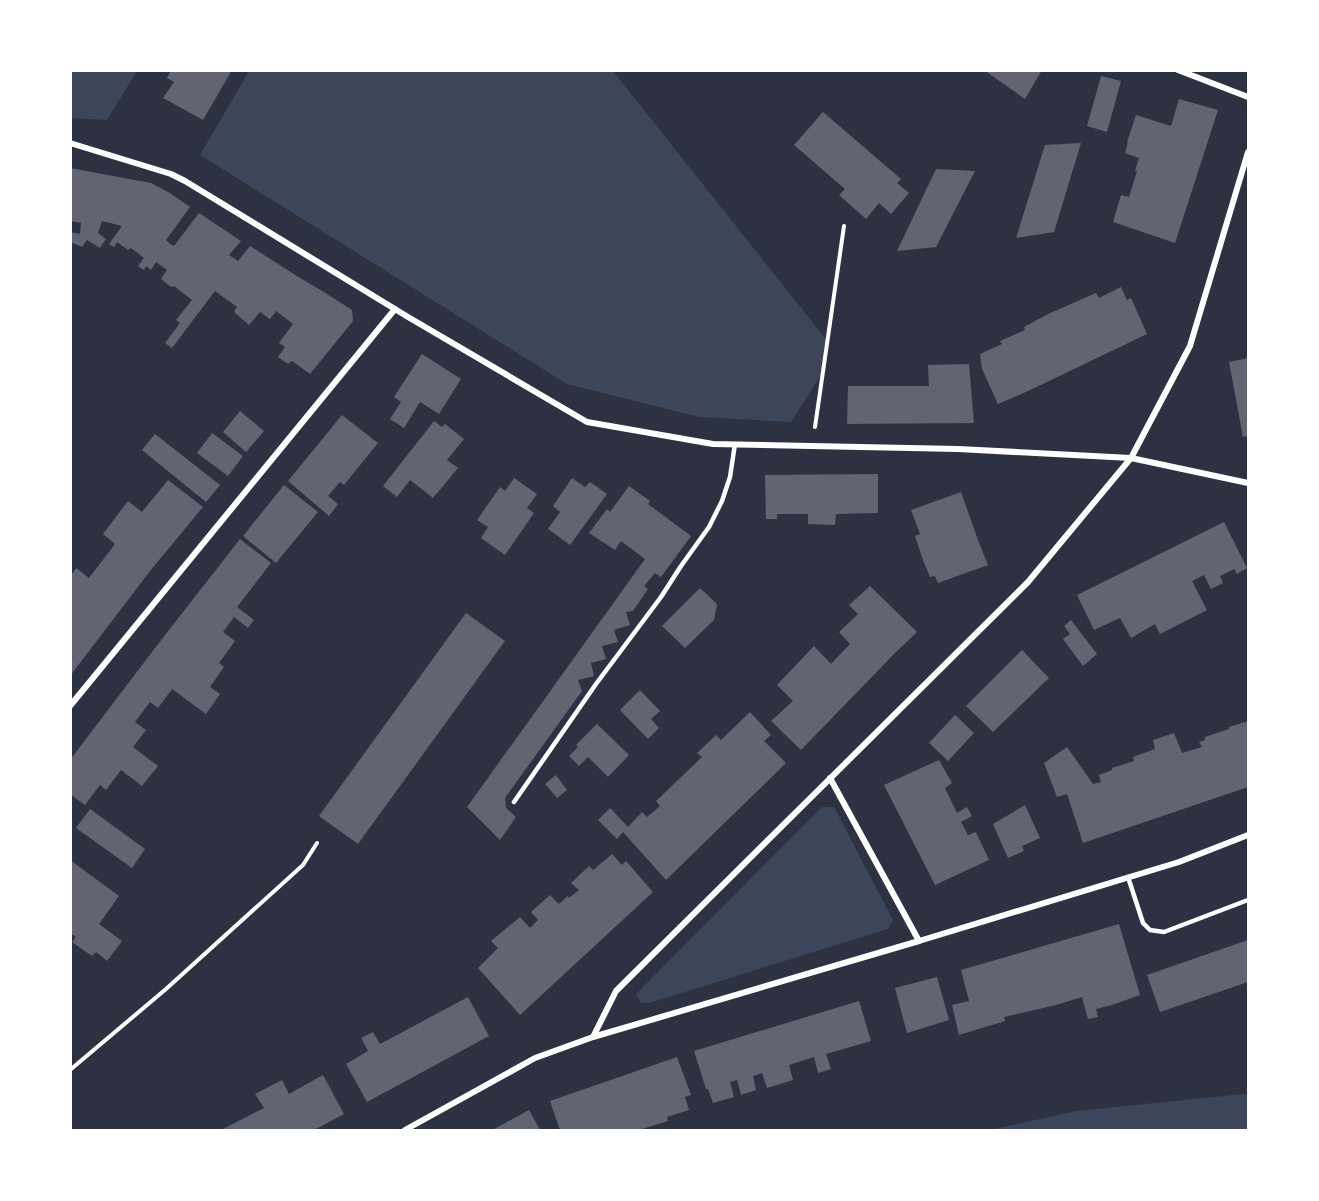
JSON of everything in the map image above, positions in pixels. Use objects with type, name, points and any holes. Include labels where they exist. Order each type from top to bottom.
[{"type":"street","points":[[1178,70],[1248,97]]},
{"type":"street","points":[[70,143],[171,174],[185,181],[587,423],[713,444],[958,449],[1131,458],[1248,483]]},
{"type":"street","points":[[592,1037],[616,991],[1028,582],[1131,458],[1190,346],[1248,152]]},
{"type":"street","points":[[70,706],[395,309]]},
{"type":"street","points":[[830,778],[919,941]]},
{"type":"street","points":[[405,1131],[535,1058],[592,1037],[1179,862],[1248,835]]},
{"type":"lane","points":[[514,802],[709,527],[722,501],[730,477],[735,444]]},
{"type":"lane","points":[[1128,877],[1143,923],[1149,930],[1164,932],[1248,900]]},
{"type":"path","points":[[813,446],[844,226]]},
{"type":"path","points":[[70,1070],[166,989],[303,865],[317,843]]},
{"type":"shaded area","points":[[521,70],[524,73],[527,70],[613,71],[829,343],[821,375],[791,422],[699,417],[567,384],[200,155],[249,71]]},
{"type":"shaded area","points":[[70,71],[137,71],[107,120],[71,118]]},
{"type":"shaded area","points":[[822,807],[834,807],[893,920],[888,929],[649,1003],[641,1003],[636,994]]},
{"type":"shaded area","points":[[1248,1094],[1248,1130],[990,1130],[1076,1111]]},
{"type":"building","points":[[171,70],[232,70],[203,120],[163,98],[174,82],[167,78]]},
{"type":"building","points":[[984,70],[1042,70],[1025,99]]},
{"type":"building","points":[[1101,76],[1121,81],[1107,132],[1087,126]]},
{"type":"building","points":[[1179,99],[1218,110],[1175,243],[1113,222],[1121,195],[1129,197],[1137,171],[1135,171],[1139,158],[1125,153],[1136,115],[1171,126]]},
{"type":"building","points":[[823,112],[901,179],[897,183],[909,193],[891,214],[879,203],[866,219],[839,195],[845,189],[794,145]]},
{"type":"building","points":[[1081,143],[1054,232],[1016,238],[1045,145]]},
{"type":"building","points":[[70,168],[151,183],[170,193],[190,207],[166,240],[170,244],[174,246],[199,213],[241,241],[229,255],[238,261],[250,246],[352,310],[353,321],[310,374],[292,361],[288,364],[278,357],[285,347],[279,343],[293,324],[276,311],[270,319],[260,312],[249,325],[234,312],[237,307],[215,291],[172,348],[165,343],[180,323],[176,320],[192,300],[161,279],[167,270],[156,262],[151,270],[146,266],[144,270],[138,266],[144,258],[131,248],[128,250],[117,242],[114,247],[109,244],[122,226],[102,221],[98,233],[106,239],[100,248],[87,240],[82,247],[70,242],[70,232],[80,234],[81,223],[70,221]]},
{"type":"building","points":[[936,169],[975,171],[936,247],[897,251]]},
{"type":"building","points":[[1121,287],[1127,300],[1131,298],[1147,334],[998,404],[982,369],[980,354],[1002,344],[1000,341],[1025,330],[1024,327],[1048,314],[1096,293],[1099,298]]},
{"type":"building","points":[[422,354],[461,379],[439,414],[420,402],[404,428],[390,419],[401,402],[394,397]]},
{"type":"building","points":[[1248,358],[1248,436],[1243,437],[1229,362]]},
{"type":"building","points":[[969,364],[974,423],[847,424],[848,386],[929,386],[928,365]]},
{"type":"building","points":[[240,411],[264,431],[246,452],[223,432]]},
{"type":"building","points":[[342,415],[378,443],[344,485],[340,482],[328,496],[338,504],[329,516],[288,481]]},
{"type":"building","points":[[434,421],[442,427],[445,424],[464,439],[447,460],[458,468],[433,498],[410,480],[397,497],[383,486]]},
{"type":"building","points":[[212,433],[243,456],[228,476],[197,453]]},
{"type":"building","points":[[155,434],[220,485],[206,502],[142,450]]},
{"type":"building","points":[[878,474],[878,513],[836,514],[835,525],[808,524],[808,514],[777,514],[777,519],[766,519],[765,475]]},
{"type":"building","points":[[514,478],[537,494],[527,508],[534,513],[505,555],[481,538],[488,527],[477,520],[500,487],[505,491]]},
{"type":"building","points":[[572,478],[585,487],[590,482],[607,494],[570,545],[548,529],[560,512],[553,506]]},
{"type":"building","points":[[168,480],[203,507],[150,571],[70,676],[70,571],[73,573],[76,568],[89,578],[115,544],[103,534],[128,501],[142,512]]},
{"type":"building","points":[[284,485],[318,512],[276,563],[243,536]]},
{"type":"building","points":[[629,486],[650,501],[648,504],[691,536],[661,577],[655,573],[644,586],[648,589],[633,611],[626,612],[630,625],[614,630],[618,642],[602,646],[606,659],[591,663],[594,676],[578,680],[582,691],[505,798],[506,808],[516,817],[500,840],[467,807],[645,559],[621,541],[615,550],[589,533],[607,509],[610,512]]},
{"type":"building","points":[[961,492],[988,565],[938,583],[935,576],[930,577],[923,560],[915,536],[920,534],[911,510]]},
{"type":"building","points":[[1224,522],[1247,568],[1237,574],[1234,569],[1220,576],[1223,583],[1211,589],[1204,575],[1192,581],[1207,610],[1160,634],[1155,624],[1131,638],[1120,618],[1094,630],[1077,595]]},
{"type":"building","points":[[240,539],[271,563],[237,607],[254,620],[248,628],[234,617],[223,632],[235,641],[219,663],[224,667],[210,687],[220,694],[206,714],[172,689],[158,708],[150,702],[135,722],[146,730],[133,747],[158,766],[142,786],[121,770],[106,790],[100,785],[85,805],[70,794],[70,760]]},
{"type":"building","points":[[870,586],[917,632],[801,750],[771,721],[793,701],[777,685],[814,646],[831,664],[850,644],[839,632],[858,614],[849,605]]},
{"type":"building","points":[[700,588],[717,604],[714,620],[685,648],[662,626]]},
{"type":"building","points":[[466,613],[505,641],[358,844],[319,816]]},
{"type":"building","points":[[1071,620],[1097,654],[1083,666],[1063,639],[1070,634],[1064,626]]},
{"type":"building","points":[[1022,650],[1049,678],[993,732],[966,706]]},
{"type":"building","points":[[640,690],[660,711],[651,719],[659,728],[648,739],[620,710]]},
{"type":"building","points":[[750,712],[771,735],[764,741],[786,763],[666,880],[623,832],[617,839],[598,820],[610,808],[628,827],[642,812],[647,817],[660,806],[656,801],[702,757],[697,753],[716,735],[721,740]]},
{"type":"building","points":[[955,715],[974,733],[948,761],[929,743]]},
{"type":"building","points":[[1248,721],[1248,787],[1083,843],[1067,794],[1057,797],[1044,763],[1067,747],[1093,784],[1101,782],[1099,775],[1134,761],[1133,757],[1155,749],[1153,740],[1174,733],[1182,753],[1202,747],[1199,742],[1205,740],[1205,737]]},
{"type":"building","points":[[597,724],[629,755],[608,777],[588,757],[579,766],[569,756],[578,747],[576,745]]},
{"type":"building","points":[[939,760],[952,783],[945,788],[957,813],[967,807],[972,816],[961,822],[968,835],[976,832],[989,860],[935,885],[884,785]]},
{"type":"building","points":[[556,775],[567,790],[557,798],[545,784]]},
{"type":"building","points":[[1025,805],[1040,838],[1022,846],[1024,851],[1008,858],[993,824]]},
{"type":"building","points":[[90,809],[145,849],[132,868],[76,828]]},
{"type":"building","points":[[612,854],[622,865],[626,861],[653,892],[520,1015],[478,968],[498,948],[491,941],[520,917],[530,928],[538,920],[531,912],[550,895],[559,904],[568,896],[569,898],[579,890],[571,883],[589,866],[593,870]]},
{"type":"building","points":[[70,860],[119,896],[99,924],[122,941],[107,961],[96,952],[92,956],[72,942],[76,937],[70,933]]},
{"type":"building","points":[[1119,924],[1140,995],[1096,1009],[1098,1017],[1088,1019],[1082,997],[1004,1017],[1005,1021],[959,1035],[952,1005],[969,1001],[961,970]]},
{"type":"building","points":[[1248,940],[1248,982],[1160,1012],[1147,975]]},
{"type":"building","points":[[937,977],[949,1020],[907,1033],[895,988]]},
{"type":"building","points":[[468,997],[489,1036],[367,1102],[346,1064],[368,1051],[361,1038],[373,1032],[380,1044]]},
{"type":"building","points":[[859,1001],[871,1041],[826,1054],[831,1069],[818,1073],[814,1057],[789,1065],[793,1080],[767,1088],[762,1073],[753,1076],[756,1090],[741,1095],[737,1080],[730,1082],[734,1097],[713,1103],[694,1051]]},
{"type":"building","points":[[677,1057],[691,1095],[685,1097],[689,1110],[667,1117],[668,1121],[639,1130],[560,1130],[550,1101]]},
{"type":"building","points":[[323,1075],[344,1114],[314,1130],[221,1130],[264,1108],[255,1094],[282,1080],[289,1094]]},
{"type":"building","points":[[529,1110],[540,1130],[491,1130],[496,1128]]}]
